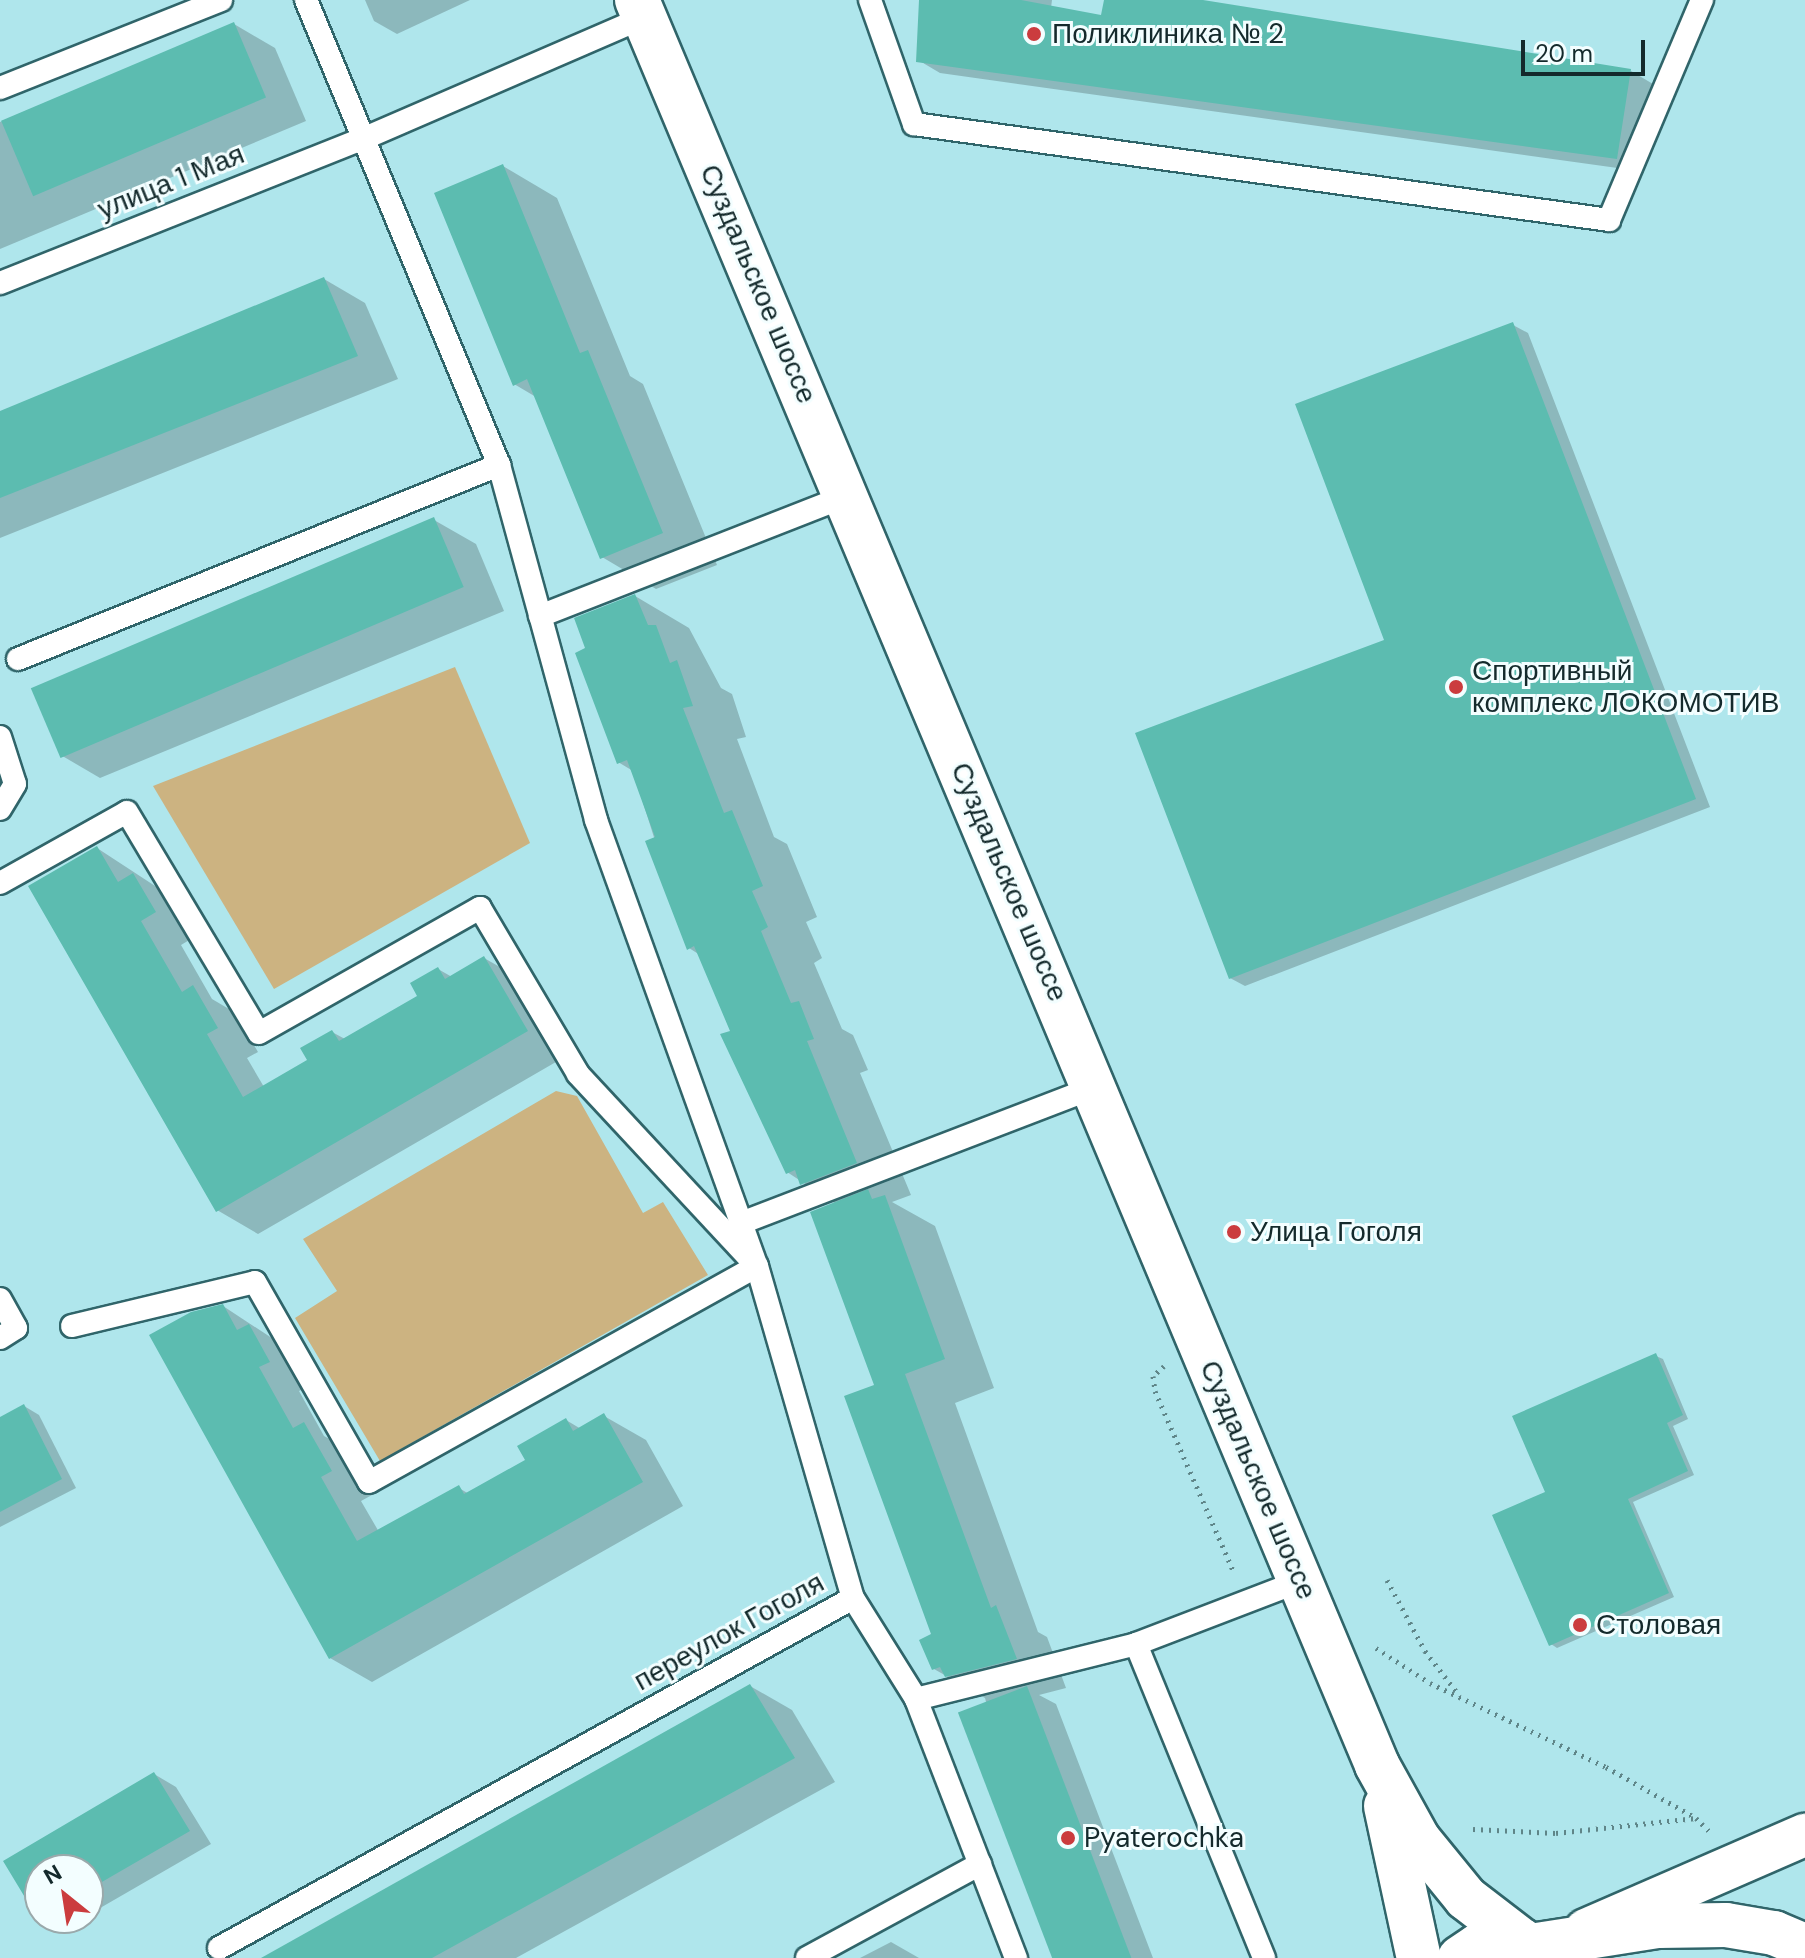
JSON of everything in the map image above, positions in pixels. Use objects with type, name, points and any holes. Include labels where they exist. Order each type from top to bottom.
[{"type":"main road","name":"Суздальское шоссе","points":[[641,9],[848,495],[1377,1765],[1404,1818],[1441,1870],[1466,1898],[1542,1947]]},
{"type":"main road","name":"Суздальское шоссе","points":[[1377,1765],[1419,1958]]},
{"type":"main road","points":[[1460,1958],[1489,1943],[1542,1947],[1645,1942],[1745,1927],[1805,1946]]},
{"type":"street","points":[[1542,1947],[1805,1835]]},
{"type":"street","points":[[1645,1942],[1708,1876]]},
{"type":"lane","points":[[0,88],[221,0]]},
{"type":"lane","points":[[306,0],[499,465],[596,820],[757,1266],[853,1598]]},
{"type":"lane","points":[[870,0],[914,124],[1609,220],[1702,0]]},
{"type":"lane","name":"улица 1 Мая","points":[[0,283],[365,138],[641,9]]},
{"type":"lane","points":[[18,659],[499,465]]},
{"type":"lane","points":[[540,616],[848,495]]},
{"type":"lane","points":[[0,737],[15,784],[0,809]]},
{"type":"lane","points":[[0,883],[127,812],[259,1033],[480,908],[578,1074],[757,1266]]},
{"type":"lane","points":[[741,1223],[1095,1087]]},
{"type":"lane","points":[[72,1326],[255,1282],[369,1482],[757,1266]]},
{"type":"lane","points":[[0,1299],[16,1328],[0,1338]]},
{"type":"lane","points":[[916,1699],[1136,1644],[1300,1581]]},
{"type":"lane","name":"переулок Гоголя","points":[[219,1948],[853,1598],[916,1699],[1016,1958]]},
{"type":"lane","points":[[1136,1644],[1264,1958]]},
{"type":"lane","points":[[807,1958],[980,1864]]},
{"type":"path","points":[[1173,1362],[1153,1376],[1155,1391],[1208,1522],[1249,1601]]},
{"type":"path","points":[[1387,1580],[1425,1651],[1462,1699]]},
{"type":"path","points":[[1370,1645],[1462,1699],[1606,1767],[1696,1818],[1713,1835]]},
{"type":"path","points":[[1473,1829],[1556,1833],[1696,1818]]},
{"type":"shaded area","points":[[455,667],[530,843],[274,989],[153,786]]},
{"type":"shaded area","points":[[556,1091],[577,1096],[643,1213],[663,1202],[708,1275],[380,1461],[295,1318],[337,1291],[303,1239]]},
{"type":"building","points":[[919,0],[1021,0],[1101,15],[1104,0],[1203,0],[1631,69],[1617,159],[916,62]]},
{"type":"building","points":[[234,22],[266,97],[33,196],[1,121]]},
{"type":"building","points":[[503,164],[580,353],[588,350],[663,533],[600,559],[527,379],[513,386],[434,193]]},
{"type":"building","points":[[324,277],[358,356],[0,498],[0,411]]},
{"type":"building","name":"Спортивный комплекс ЛОКОМОТИВ","points":[[1513,322],[1696,799],[1229,979],[1135,733],[1384,640],[1295,404]]},
{"type":"building","points":[[434,517],[464,587],[61,758],[31,688]]},
{"type":"building","points":[[635,594],[648,625],[656,625],[670,663],[677,660],[693,706],[683,708],[724,813],[732,810],[763,886],[752,891],[768,927],[761,931],[791,1003],[799,1001],[814,1039],[807,1041],[857,1163],[800,1185],[795,1170],[786,1174],[720,1034],[730,1031],[694,946],[687,950],[645,841],[655,837],[627,760],[617,764],[575,653],[585,648],[574,618]]},
{"type":"building","points":[[97,846],[118,882],[133,873],[156,912],[141,921],[182,992],[193,985],[218,1028],[207,1034],[243,1097],[307,1060],[300,1048],[332,1030],[339,1041],[417,996],[410,983],[438,967],[445,979],[484,956],[528,1031],[216,1212],[28,886]]},
{"type":"building","points":[[868,1189],[872,1199],[885,1195],[945,1359],[905,1374],[991,1608],[996,1605],[1017,1659],[945,1677],[940,1667],[932,1670],[919,1640],[931,1634],[844,1396],[874,1385],[810,1212]]},
{"type":"building","points":[[223,1304],[237,1330],[249,1324],[270,1362],[259,1367],[293,1428],[304,1422],[332,1471],[321,1477],[357,1541],[459,1485],[464,1494],[525,1460],[517,1446],[566,1418],[573,1431],[604,1413],[643,1482],[329,1659],[149,1335],[191,1312]]},
{"type":"building","points":[[1656,1353],[1683,1415],[1667,1423],[1688,1471],[1628,1499],[1669,1593],[1549,1646],[1492,1515],[1545,1492],[1512,1416]]},
{"type":"building","points":[[24,1404],[62,1479],[0,1512],[0,1417]]},
{"type":"building","points":[[750,1684],[795,1758],[432,1958],[261,1958]]},
{"type":"building","points":[[1027,1686],[1131,1958],[1052,1958],[958,1713]]},
{"type":"building","points":[[154,1772],[190,1831],[104,1881],[104,1854],[24,1854],[24,1896],[3,1861]]},
{"type":"place","name":"Поликлиника № 2","points":[[1034,34]]},
{"type":"place","name":"Спортивный комплекс ЛОКОМОТИВ","points":[[1456,687]]},
{"type":"place","name":"Улица Гоголя","points":[[1234,1232]]},
{"type":"place","name":"Столовая","points":[[1580,1625]]},
{"type":"place","name":"Pyaterochka","points":[[1068,1838]]}]
